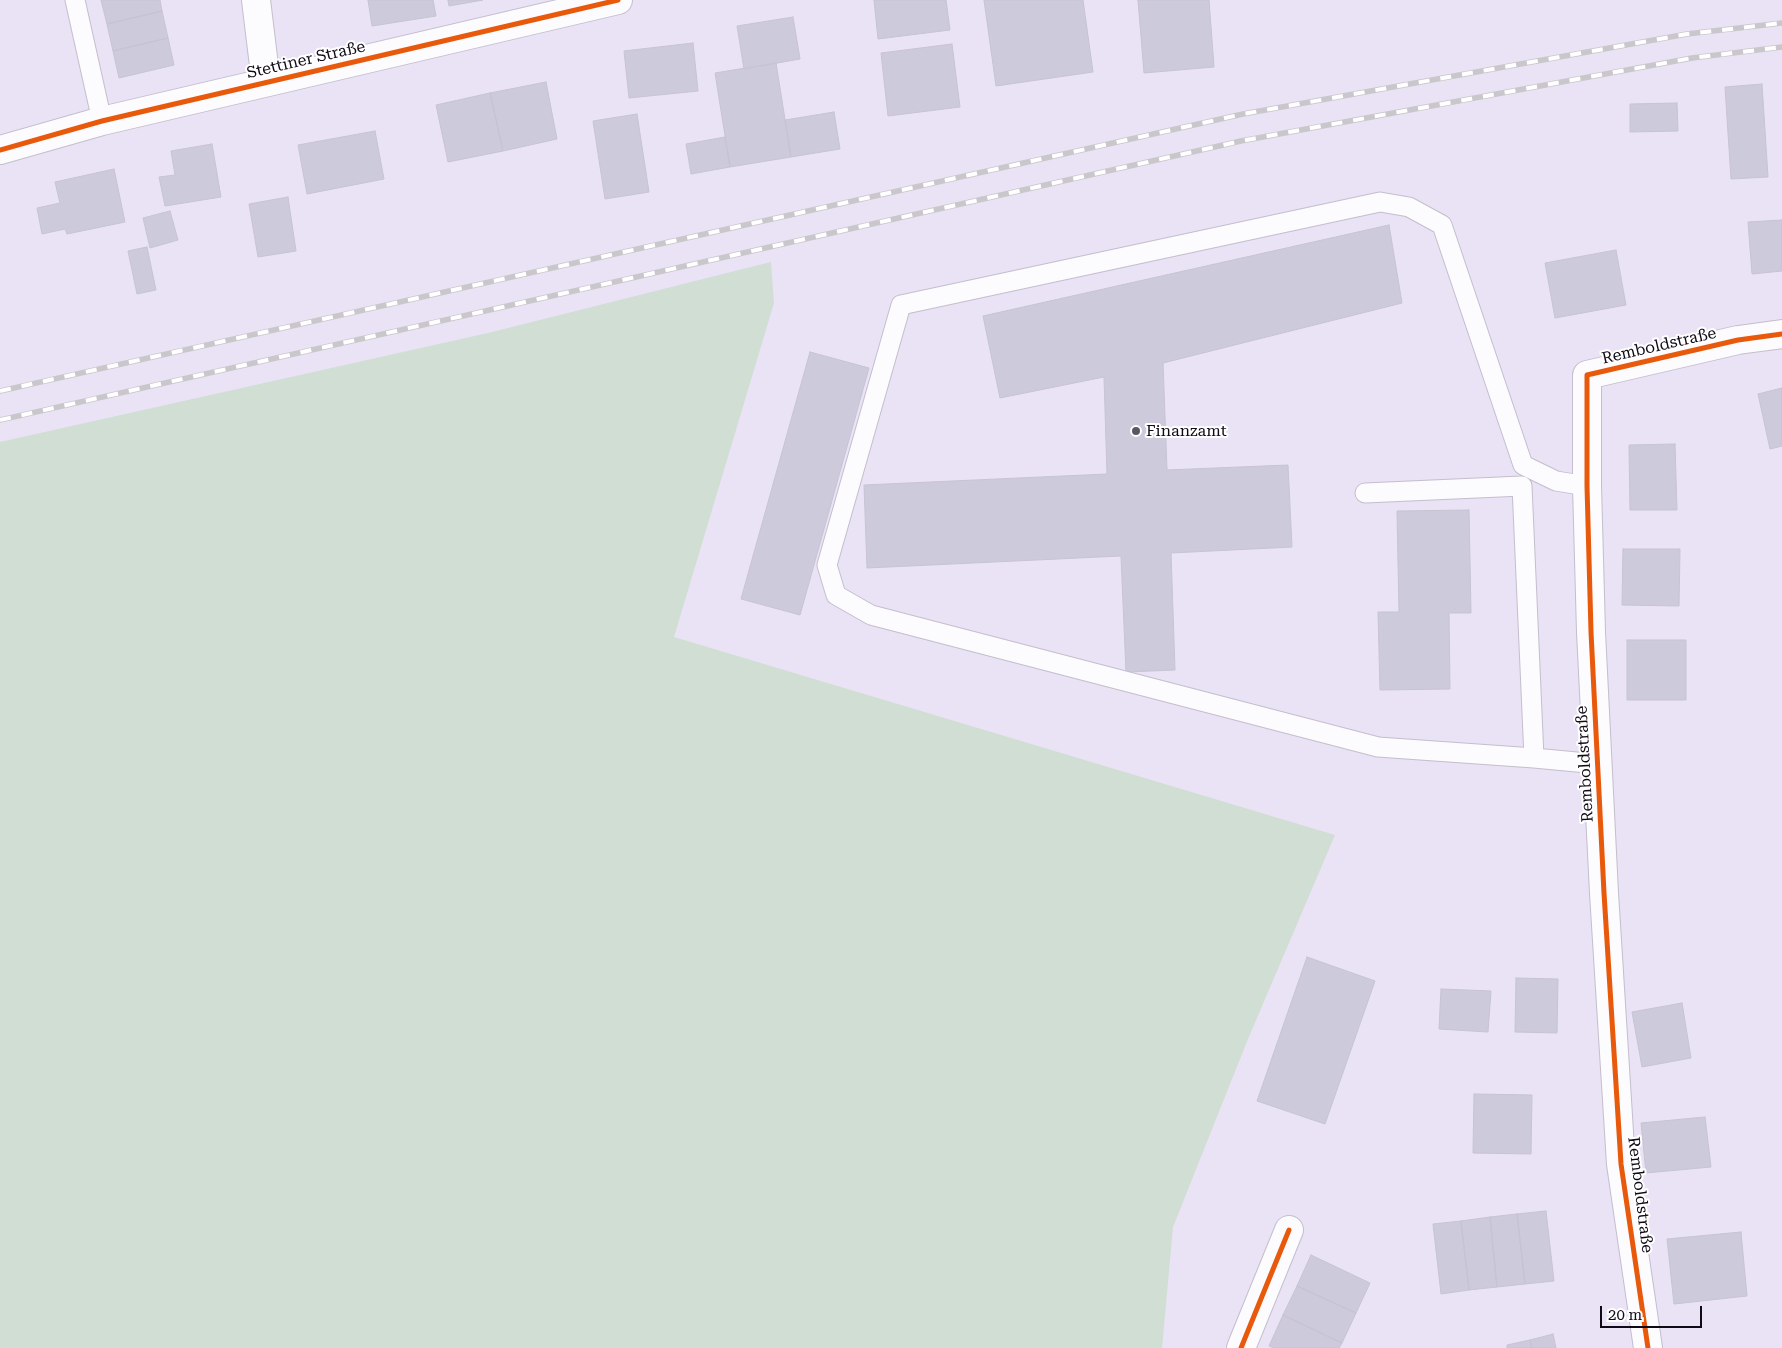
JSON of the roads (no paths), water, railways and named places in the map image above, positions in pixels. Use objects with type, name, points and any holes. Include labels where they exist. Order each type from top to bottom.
[{"type":"street","points":[[256,0],[266,82]]},
{"type":"street","name":"Stettiner Straße","points":[[0,150],[102,120],[618,0]]},
{"type":"street","name":"Remboldstraße","points":[[1648,1348],[1621,1164],[1591,632],[1587,486],[1587,375],[1738,340],[1782,334]]},
{"type":"street","points":[[1241,1348],[1289,1230]]},
{"type":"lane","points":[[75,0],[102,120]]},
{"type":"lane","points":[[1534,758],[1522,486],[1523,465],[1442,225],[1409,207],[1380,202],[901,305],[826,565],[836,595],[871,615],[1378,746],[1598,764]]},
{"type":"lane","points":[[1523,465],[1556,481],[1587,486]]},
{"type":"lane","points":[[1365,493],[1522,486]]},
{"type":"railway","points":[[0,391],[1243,114],[1687,34],[1782,23]]},
{"type":"railway","points":[[0,420],[1241,141],[1692,58],[1782,47]]},
{"type":"place","name":"Finanzamt","points":[[1136,431]]}]
